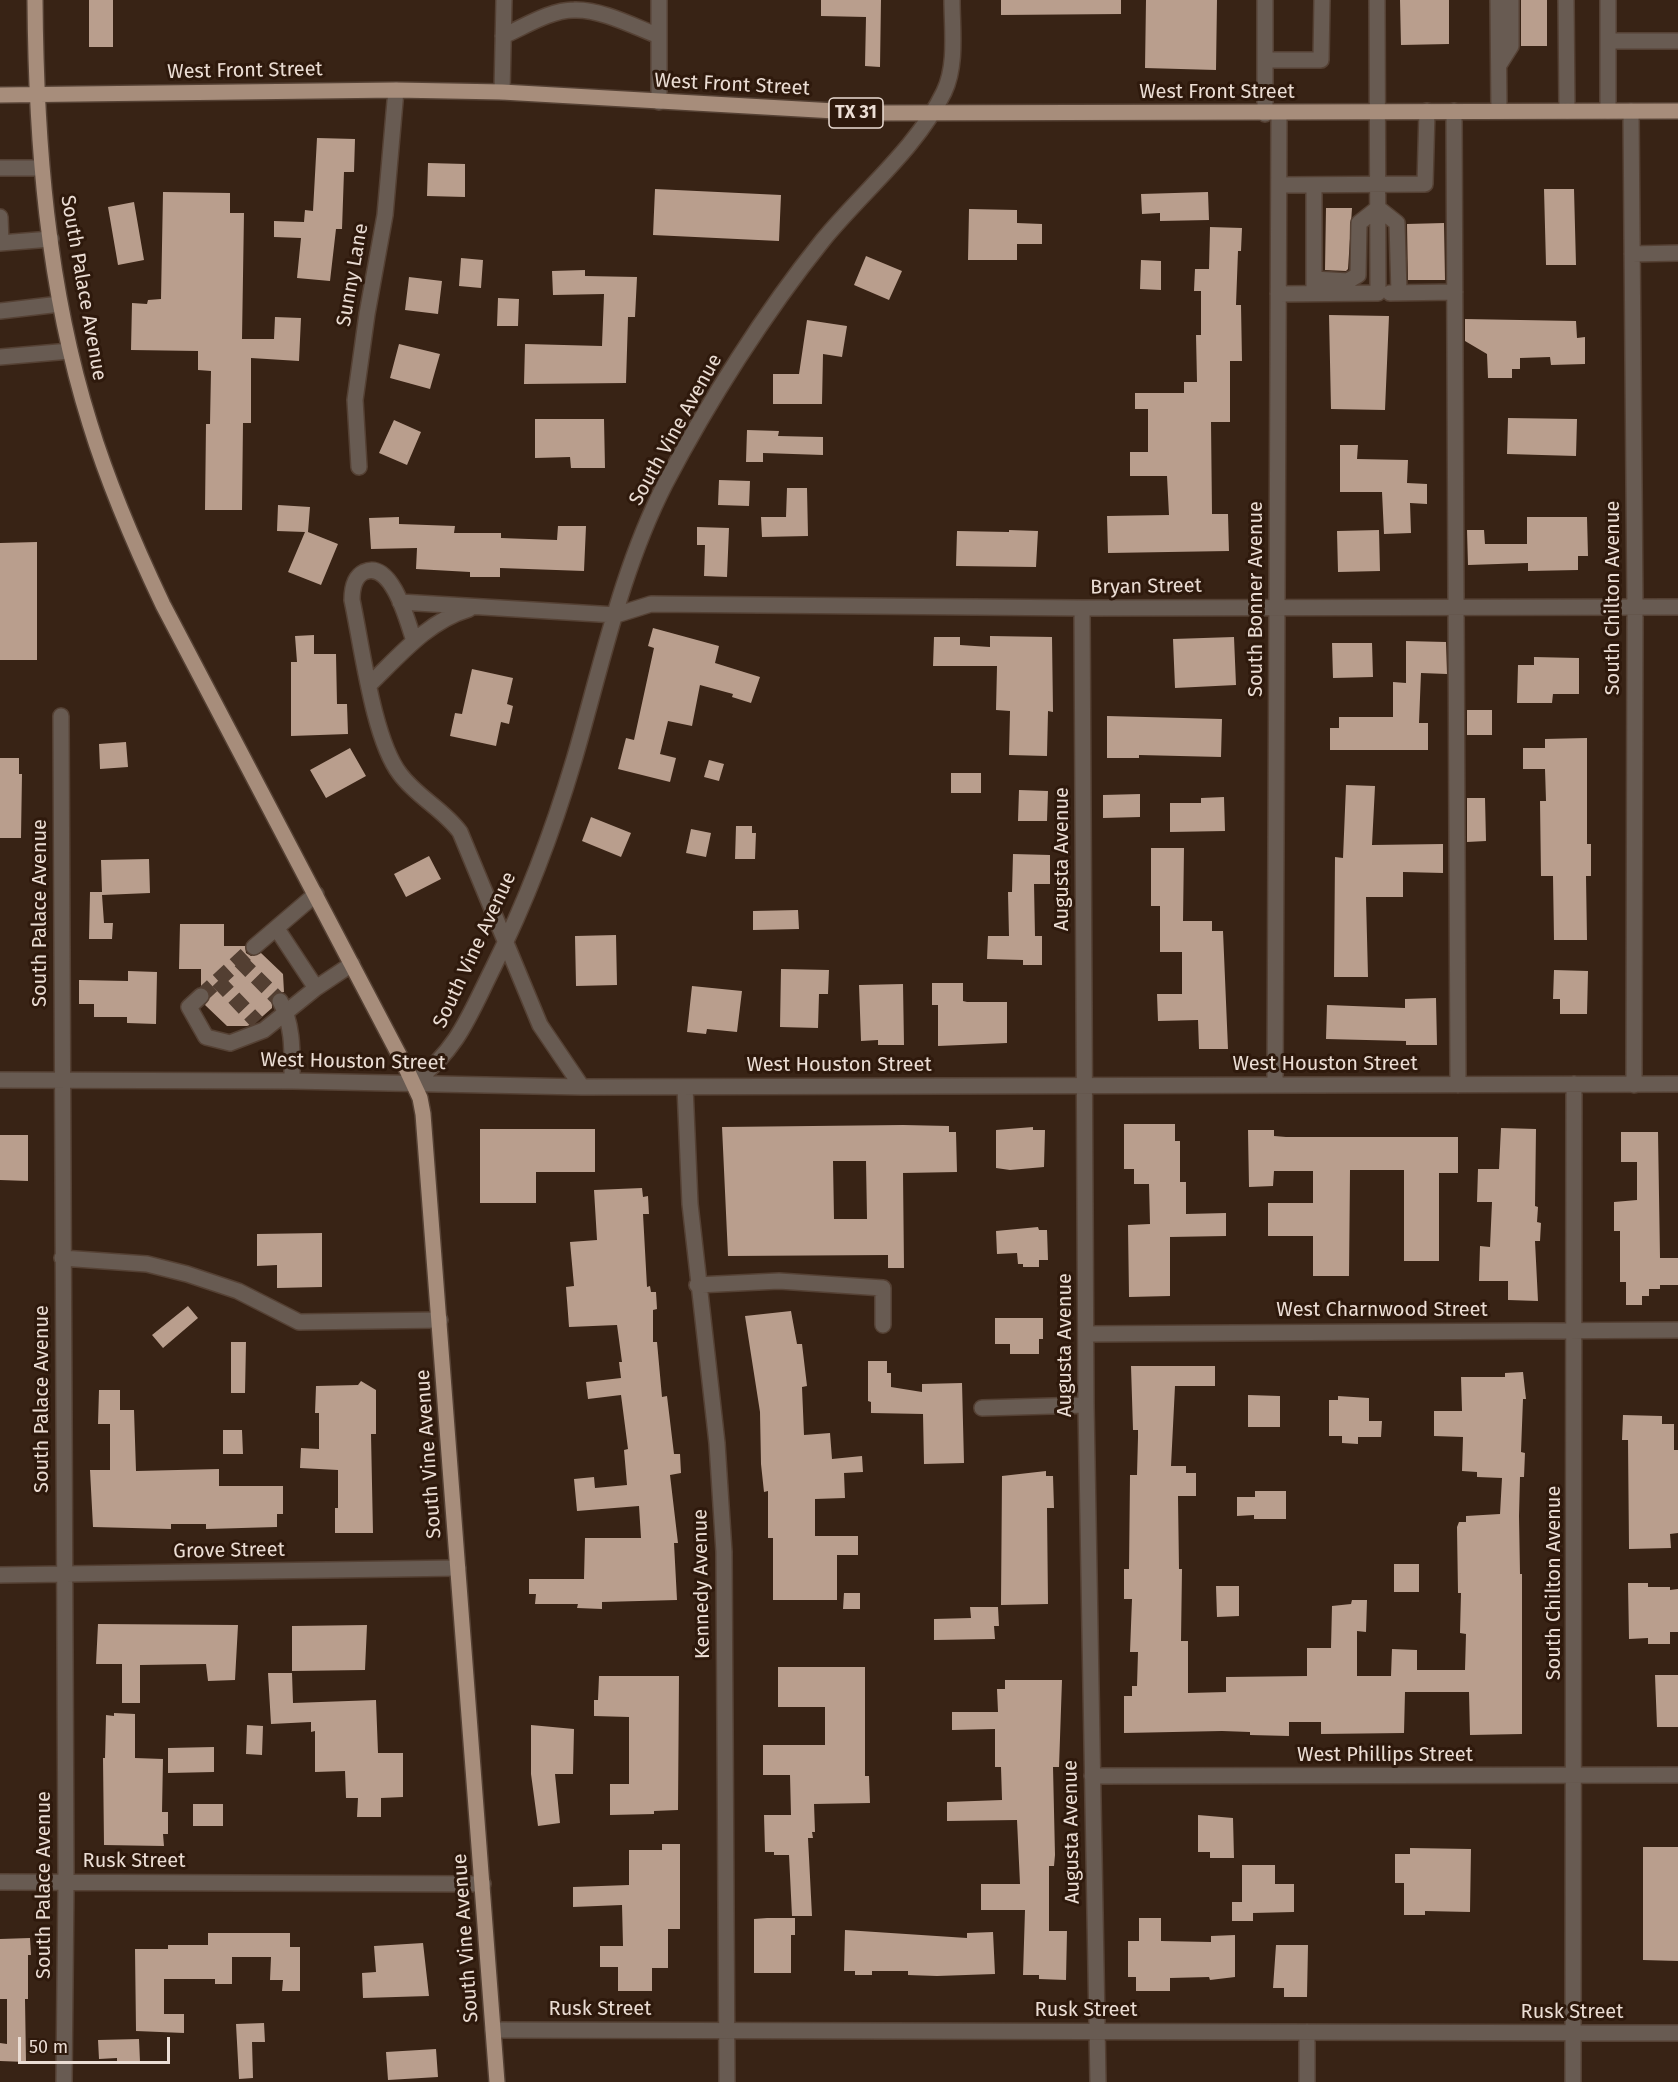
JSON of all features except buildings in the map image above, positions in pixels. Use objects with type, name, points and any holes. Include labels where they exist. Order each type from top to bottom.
[{"type":"main road","name":"South Palace Avenue","points":[[35,0],[36,95],[41,168],[60,304],[70,351],[103,465],[143,562],[414,1083]]},
{"type":"main road","name":"West Front Street","points":[[0,95],[396,90],[502,92],[870,113],[1272,114],[1379,111],[1678,111]]},
{"type":"main road","name":"South Vine Avenue","points":[[414,1083],[426,1130],[497,2082]]},
{"type":"street","points":[[502,92],[504,0]]},
{"type":"street","points":[[659,0],[659,102]]},
{"type":"street","name":"South Vine Avenue","points":[[414,1083],[452,1048],[506,942],[566,786],[616,615],[653,511],[719,392],[773,308],[820,244],[893,161],[932,112],[949,80],[952,0]]},
{"type":"street","name":"South Bonner Avenue","points":[[1265,0],[1265,60],[1279,185],[1275,1085]]},
{"type":"street","points":[[1265,60],[1321,60],[1322,0]]},
{"type":"street","points":[[1377,0],[1378,293]]},
{"type":"street","points":[[1498,0],[1499,111]]},
{"type":"street","points":[[1499,65],[1511,46],[1512,0]]},
{"type":"street","points":[[1566,0],[1567,111]]},
{"type":"street","points":[[1608,0],[1608,111]]},
{"type":"street","points":[[503,36],[573,9],[589,10],[659,36]]},
{"type":"street","points":[[1608,41],[1678,41]]},
{"type":"street","name":"Sunny Lane","points":[[359,467],[356,400],[367,314],[385,215],[396,90]]},
{"type":"street","points":[[1279,185],[1425,184],[1427,111]]},
{"type":"street","points":[[1454,111],[1458,1085]]},
{"type":"street","name":"South Chilton Avenue","points":[[1631,111],[1635,608],[1634,1085]]},
{"type":"street","points":[[0,168],[41,168]]},
{"type":"street","points":[[1314,185],[1314,286]]},
{"type":"street","points":[[1378,208],[1397,223],[1399,293]]},
{"type":"street","points":[[1278,294],[1348,281],[1358,275],[1359,223],[1378,208]]},
{"type":"street","points":[[0,217],[1,243],[51,240]]},
{"type":"street","points":[[1632,254],[1678,253]]},
{"type":"street","points":[[1314,286],[1378,293],[1455,292]]},
{"type":"street","points":[[0,311],[60,304]]},
{"type":"street","points":[[0,357],[70,351]]},
{"type":"street","points":[[414,641],[400,602],[384,574],[372,571],[363,573],[353,585],[352,600],[386,749],[410,786],[451,819],[460,832],[540,1025],[582,1087]]},
{"type":"street","points":[[400,602],[616,615]]},
{"type":"street","name":"Bryan Street","points":[[616,615],[651,604],[1082,608],[1678,607]]},
{"type":"street","points":[[370,684],[414,641],[444,618],[479,606]]},
{"type":"street","name":"Augusta Avenue","points":[[1082,608],[1086,1406],[1098,2082]]},
{"type":"street","name":"South Palace Avenue","points":[[61,716],[66,1882],[64,2082]]},
{"type":"street","points":[[254,946],[316,894]]},
{"type":"street","points":[[277,929],[316,988]]},
{"type":"street","points":[[201,996],[189,1007],[206,1037],[230,1043],[260,1026],[283,1007],[352,964]]},
{"type":"street","points":[[283,1007],[292,1044],[292,1081]]},
{"type":"street","name":"West Houston Street","points":[[0,1080],[292,1081],[582,1087],[1678,1084]]},
{"type":"street","name":"South Chilton Avenue","points":[[1573,2082],[1574,1084]]},
{"type":"street","name":"Kennedy Avenue","points":[[685,1087],[690,1204],[697,1285],[717,1443],[724,1552],[727,2082]]},
{"type":"street","points":[[62,1258],[147,1264],[187,1274],[238,1291],[299,1322],[440,1320]]},
{"type":"street","points":[[697,1285],[780,1281],[883,1288],[883,1325]]},
{"type":"street","name":"West Charnwood Street","points":[[1086,1334],[1678,1329]]},
{"type":"street","points":[[982,1408],[1086,1406]]},
{"type":"street","name":"Grove Street","points":[[0,1575],[458,1568]]},
{"type":"street","name":"West Phillips Street","points":[[1092,1776],[1678,1775]]},
{"type":"street","name":"Rusk Street","points":[[0,1882],[483,1884]]},
{"type":"street","name":"Rusk Street","points":[[493,2030],[1678,2033]]},
{"type":"street","points":[[1307,2032],[1307,2082]]},
{"type":"tunnel","points":[[201,996],[254,947]]},
{"type":"tunnel","points":[[240,961],[280,1001]]},
{"type":"tunnel","points":[[218,981],[257,1022]]}]
